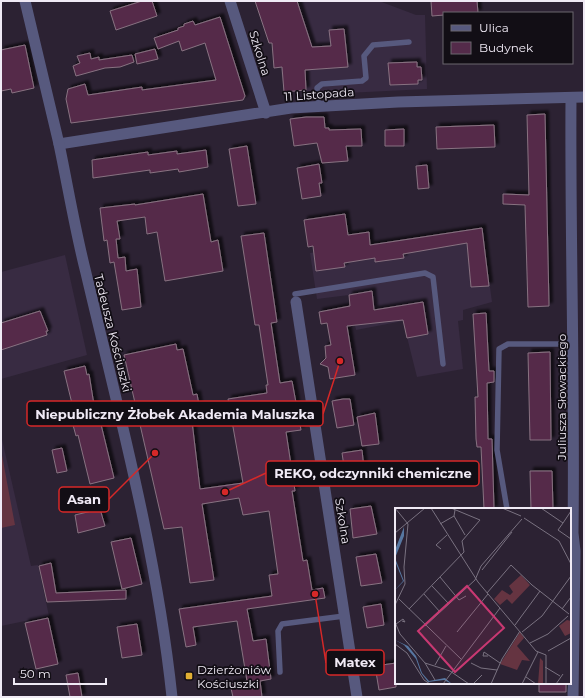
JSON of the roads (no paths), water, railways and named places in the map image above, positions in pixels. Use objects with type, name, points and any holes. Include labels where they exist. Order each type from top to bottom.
[{"type":"street","name":"Tadeusza Kościuszki","points":[[25,1],[59,144],[85,271],[146,535],[159,607],[172,697]]},
{"type":"street","name":"Szkolna","points":[[230,1],[266,113]]},
{"type":"street","name":"11 Listopada","points":[[59,144],[291,108],[398,102],[584,97]]},
{"type":"street","name":"Juliusza Słowackiego","points":[[571,98],[570,181],[579,311],[574,344],[579,429],[573,534],[576,551],[573,697]]},
{"type":"street","name":"Szkolna","points":[[295,298],[357,697]]},
{"type":"lane","points":[[319,106],[317,88],[322,84],[362,82],[366,78],[364,56],[373,45],[409,42]]},
{"type":"lane","points":[[295,298],[425,273],[433,277],[443,364]]},
{"type":"lane","points":[[507,508],[497,450],[499,349],[508,344],[574,344]]},
{"type":"lane","points":[[280,672],[278,631],[282,624],[344,616]]},
{"type":"place","name":"Niepubliczny Żłobek Akademia Maluszka","points":[[340,361]]},
{"type":"place","name":"Asan","points":[[155,453]]},
{"type":"place","name":"REKO, odczynniki chemiczne","points":[[225,492]]},
{"type":"place","name":"Matex","points":[[315,594]]},
{"type":"place","name":"Dzierżoniów Kościuszki","points":[[189,676]]}]
